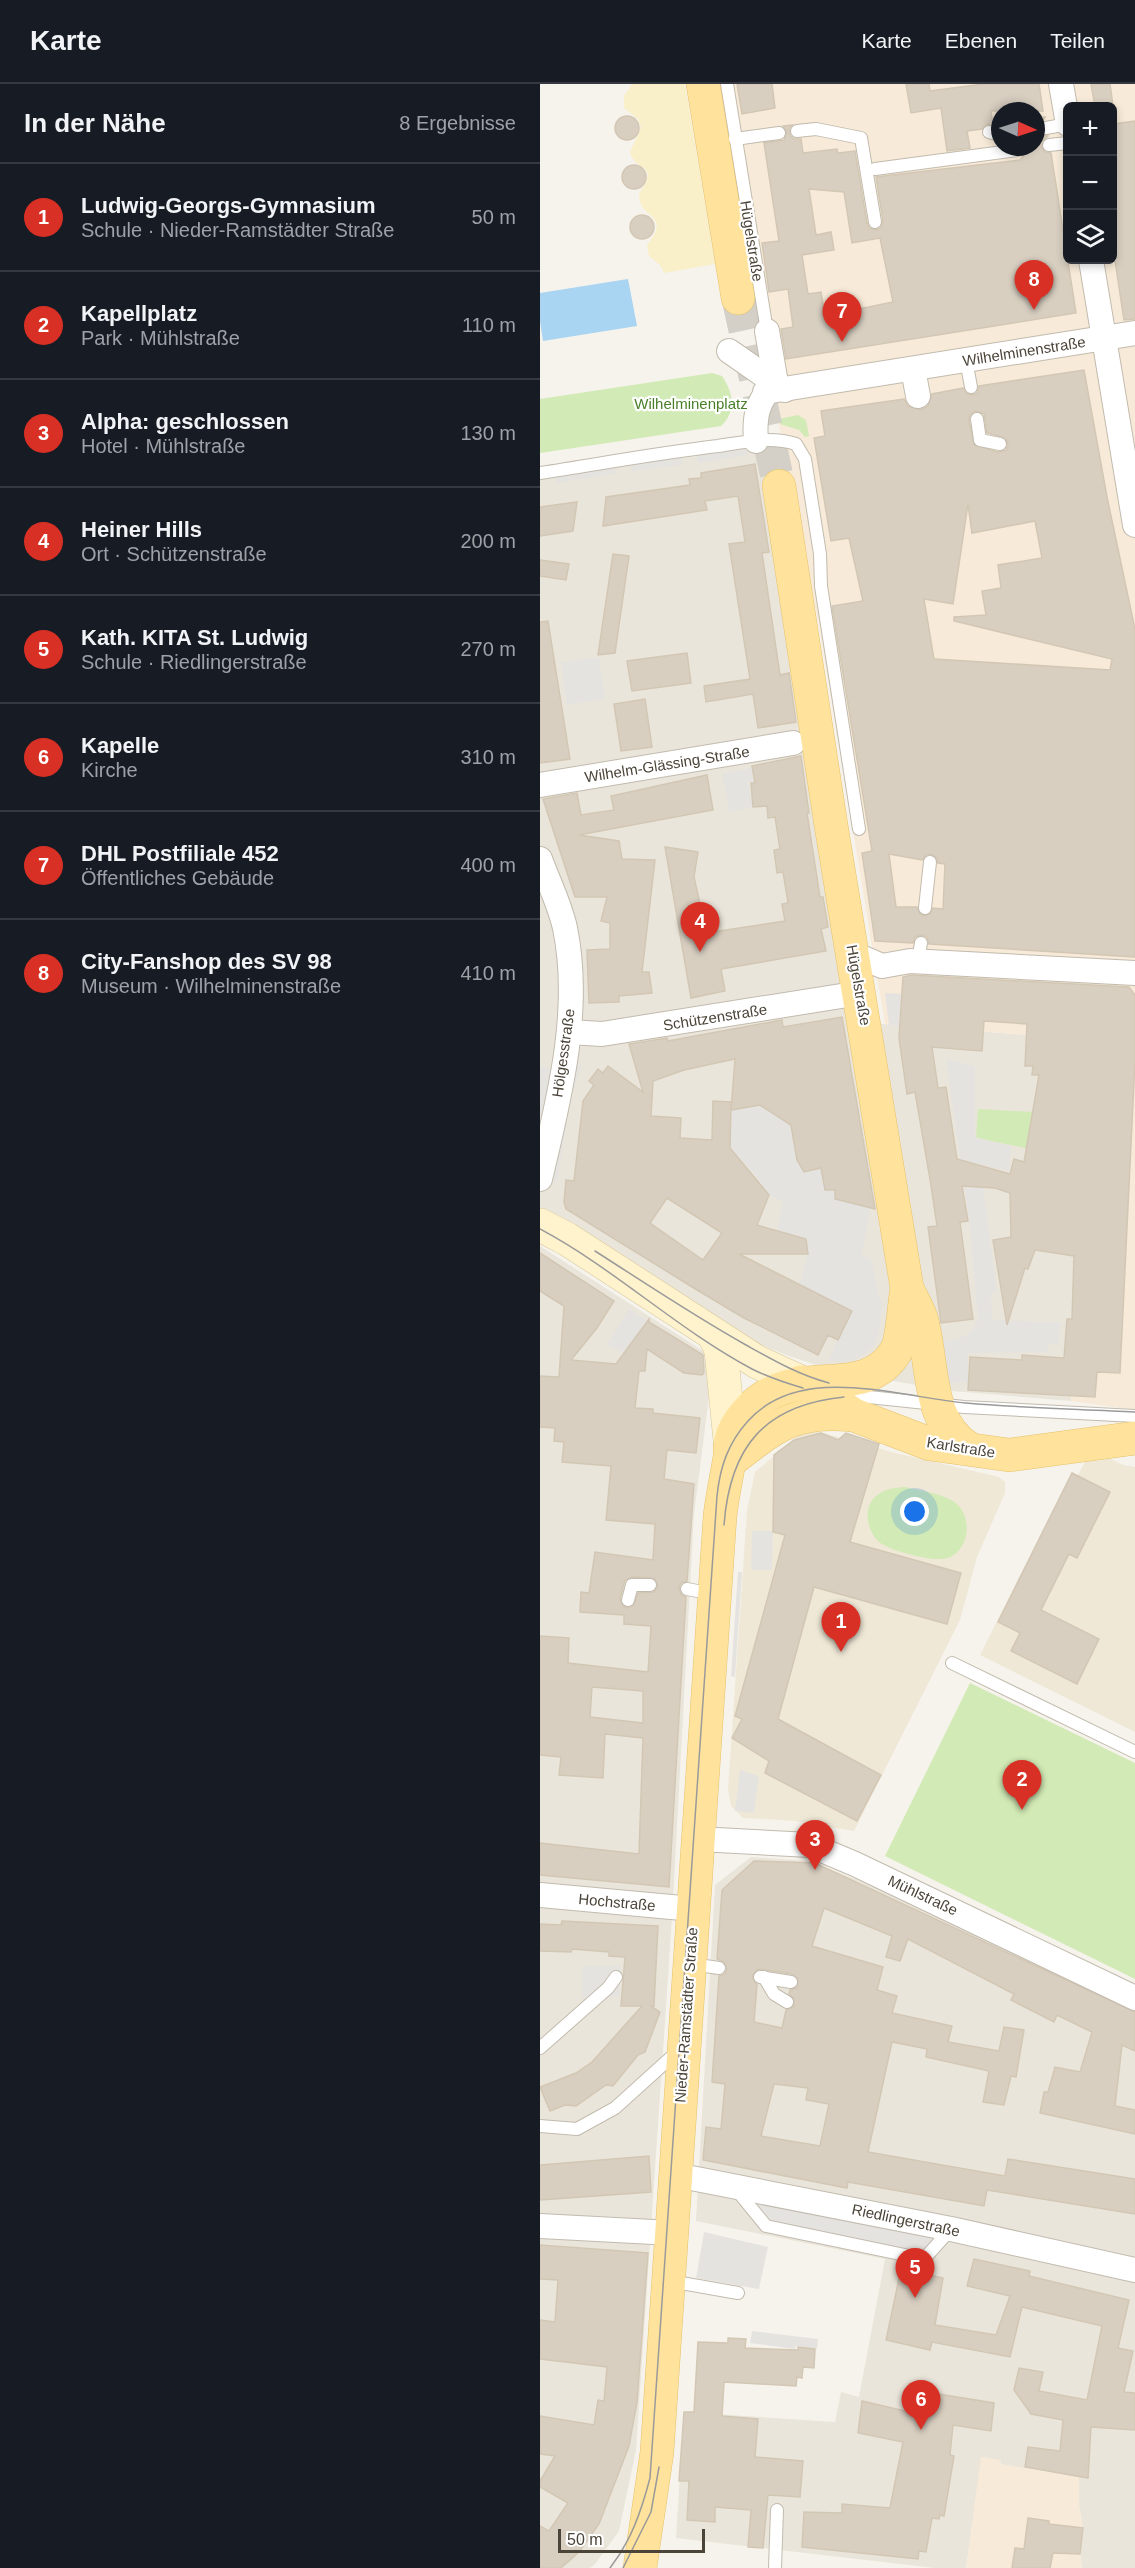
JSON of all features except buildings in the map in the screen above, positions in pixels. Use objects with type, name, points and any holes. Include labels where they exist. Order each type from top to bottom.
[{"type":"main road","name":"Hügelstraße","points":[[703,84],[738,298]]},
{"type":"main road","name":"Hügelstraße","points":[[780,486],[809,682],[850,828],[854,954],[907,1288],[900,1342],[896,1351],[880,1369]]},
{"type":"main road","name":"Karlstraße","points":[[540,1224],[806,1391],[854,1415],[930,1444],[1009,1455],[1135,1438]]},
{"type":"main road","name":"Hügelstraße","points":[[907,1288],[921,1317],[936,1404],[951,1433],[961,1444],[970,1449]]},
{"type":"main road","name":"Nieder-Ramstädter Straße","points":[[714,1335],[721,1350],[736,1444]]},
{"type":"main road","name":"Karlstraße","points":[[806,1391],[867,1376],[880,1369]]},
{"type":"main road","name":"Nieder-Ramstädter Straße","points":[[640,2568],[657,2451],[684,2045],[705,1966],[693,1909],[698,1839],[701,1591],[740,1421],[773,1390],[806,1391]]},
{"type":"main road","points":[[736,1444],[769,1432],[805,1414],[854,1415]]},
{"type":"street","points":[[1060,125],[1061,84]]},
{"type":"street","points":[[1092,264],[1104,339],[1115,362],[1134,514]]},
{"type":"street","name":"Hügelstraße","points":[[767,331],[775,388]]},
{"type":"street","name":"Wilhelminenstraße","points":[[775,388],[913,369],[1135,333]]},
{"type":"street","points":[[729,351],[775,388],[754,421],[756,441]]},
{"type":"street","points":[[913,369],[918,396]]},
{"type":"street","name":"Wilhelm-Glässing-Straße","points":[[540,785],[793,743]]},
{"type":"street","name":"Hölgesstraße","points":[[540,859],[565,927],[571,992],[569,1032],[540,1179]]},
{"type":"street","points":[[854,954],[882,966],[919,952],[1135,974]]},
{"type":"street","name":"Schützenstraße","points":[[569,1032],[602,1034],[860,993]]},
{"type":"street","name":"Mühlstraße","points":[[698,1839],[810,1845],[866,1869],[1135,1998]]},
{"type":"street","name":"Hochstraße","points":[[540,1894],[693,1909]]},
{"type":"street","name":"Riedlingerstraße","points":[[676,2175],[951,2229],[1135,2270]]},
{"type":"street","points":[[540,2226],[672,2233]]},
{"type":"lane","name":"Hügelstraße","points":[[726,84],[767,331]]},
{"type":"lane","points":[[797,131],[816,129],[861,138],[875,222]]},
{"type":"lane","points":[[735,139],[779,133]]},
{"type":"lane","points":[[1049,145],[1063,144]]},
{"type":"lane","points":[[875,169],[991,154]]},
{"type":"lane","points":[[966,360],[971,387]]},
{"type":"lane","points":[[977,419],[980,440],[1000,444]]},
{"type":"lane","name":"Hügelstraße","points":[[756,441],[782,440],[796,444],[805,459],[820,554],[821,586],[835,647],[850,828]]},
{"type":"lane","points":[[540,473],[687,449],[756,441]]},
{"type":"lane","points":[[809,682],[835,647]]},
{"type":"lane","points":[[925,908],[930,862]]},
{"type":"lane","points":[[806,1391],[1079,1415],[1135,1416]]},
{"type":"lane","points":[[628,1600],[632,1585],[650,1585]]},
{"type":"lane","points":[[952,1663],[1135,1752]]},
{"type":"lane","points":[[540,2048],[608,1988],[616,1977]]},
{"type":"lane","points":[[787,2002],[774,1994],[761,1977],[791,1982]]},
{"type":"lane","points":[[540,2126],[577,2129],[615,2108],[684,2045]]},
{"type":"lane","points":[[732,2185],[766,2226],[924,2259],[951,2229]]},
{"type":"lane","points":[[668,2281],[738,2293]]},
{"type":"lane","points":[[775,2568],[777,2510]]},
{"type":"shaded area","points":[[716,84],[1135,84],[1135,1410],[1071,1401],[1081,1039],[885,1024],[818,620],[758,320],[749,291]]},
{"type":"shaded area","points":[[746,447],[748,455],[698,463],[696,454]]},
{"type":"shaded area","points":[[766,448],[857,1022],[1081,1039],[1071,1401],[952,1391],[834,1371],[789,1356],[753,1342],[540,1214],[540,475]]},
{"type":"shaded area","points":[[681,455],[683,464],[632,472],[630,464]]},
{"type":"shaded area","points":[[614,466],[615,474],[556,483],[554,475]]},
{"type":"shaded area","points":[[599,657],[605,699],[567,705],[561,662]]},
{"type":"shaded area","points":[[751,768],[754,782],[748,783],[753,807],[730,812],[722,774]]},
{"type":"shaded area","points":[[885,993],[902,994],[901,1026],[889,1025]]},
{"type":"shaded area","points":[[946,1059],[975,1066],[975,1137],[1011,1146],[1009,1171],[980,1165],[997,1291],[991,1293],[992,1320],[1061,1322],[1058,1344],[1049,1344],[1048,1352],[968,1353],[968,1383],[948,1383],[941,1341],[955,1340],[969,1334],[978,1321],[970,1227]]},
{"type":"shaded area","points":[[575,1063],[582,1066],[572,1093],[557,1181],[550,1180]]},
{"type":"shaded area","points":[[540,1066],[554,1069],[540,1129]]},
{"type":"shaded area","points":[[760,1105],[791,1125],[797,1160],[804,1172],[821,1168],[825,1190],[835,1190],[835,1199],[870,1208],[862,1255],[871,1259],[882,1307],[879,1334],[872,1349],[854,1360],[838,1362],[829,1360],[839,1336],[799,1284],[808,1254],[806,1239],[777,1231],[783,1202],[769,1195],[756,1176],[730,1148],[731,1110]]},
{"type":"shaded area","points":[[540,1246],[714,1358],[694,1514],[672,1918],[636,2450],[619,2531],[590,2568],[540,2568]]},
{"type":"shaded area","points":[[629,1309],[646,1320],[625,1354],[607,1344]]},
{"type":"shaded area","points":[[816,1431],[896,1453],[999,1477],[1005,1482],[1005,1493],[977,1557],[960,1620],[854,1831],[795,1821],[743,1818],[731,1806],[728,1790],[747,1510],[755,1472],[798,1436]]},
{"type":"shaded area","points":[[1103,1455],[1123,1465],[1135,1467],[1135,1732],[980,1655],[1072,1472],[1078,1475],[1087,1458]]},
{"type":"shaded area","points":[[752,1531],[773,1531],[772,1570],[751,1570]]},
{"type":"shaded area","points":[[738,1572],[742,1572],[735,1677],[731,1676]]},
{"type":"shaded area","points":[[740,1770],[759,1776],[754,1813],[735,1811]]},
{"type":"shaded area","points":[[751,1857],[809,1861],[1135,1989],[1135,2568],[1082,2568],[1080,2554],[1083,2528],[1079,2505],[1079,2477],[1000,2464],[1001,2461],[982,2457],[966,2568],[935,2568],[676,2538],[684,2412],[835,2422],[841,2392],[859,2397],[885,2259],[696,2221],[715,1885]]},
{"type":"shaded area","points":[[582,1966],[620,1966],[620,1997],[582,1997]]},
{"type":"shaded area","points":[[744,2191],[941,2233],[922,2255],[767,2222]]},
{"type":"shaded area","points":[[704,2232],[768,2247],[759,2289],[696,2278]]},
{"type":"shaded area","points":[[752,2331],[818,2339],[817,2349],[796,2346],[795,2349],[750,2343]]},
{"type":"shaded area","points":[[981,2457],[1001,2460],[1000,2464],[1079,2477],[1079,2505],[1083,2528],[1080,2554],[1082,2568],[966,2568]]},
{"type":"green space","name":"Wilhelminenplatz","points":[[712,373],[722,376],[731,395],[731,408],[721,426],[540,453],[540,399]]},
{"type":"green space","points":[[798,415],[806,420],[809,436],[805,437],[799,430],[780,424],[779,419]]},
{"type":"green space","points":[[978,1109],[1033,1112],[1026,1148],[976,1138]]},
{"type":"green space","points":[[905,1487],[942,1496],[959,1507],[964,1514],[967,1531],[956,1553],[945,1559],[921,1557],[882,1544],[874,1536],[868,1517],[870,1504],[874,1498],[885,1491]]},
{"type":"green space","points":[[970,1683],[1135,1763],[1135,1979],[885,1856]]},
{"type":"sand","points":[[632,84],[685,84],[715,264],[664,273],[660,265],[649,256],[647,245],[657,227],[656,222],[640,203],[639,194],[648,177],[647,172],[633,159],[630,152],[641,128],[638,119],[624,108],[624,96]]},
{"type":"water","points":[[628,279],[637,326],[543,341],[540,293]]},
{"type":"tunnel","points":[[738,298],[779,486]]},
{"type":"tram line","points":[[540,1229],[594,1262],[724,1353],[758,1372],[803,1388]]},
{"type":"tram line","points":[[595,1251],[689,1311],[776,1362],[829,1383]]},
{"type":"tram line","points":[[610,2568],[634,2526],[650,2478],[717,1496],[720,1475],[730,1447],[748,1421],[770,1403],[795,1392],[822,1388],[881,1391],[987,1405],[1135,1412]]},
{"type":"tram line","points":[[724,1525],[734,1473],[744,1452],[757,1434],[773,1420],[793,1409],[844,1397]]},
{"type":"tram line","points":[[623,2568],[651,2512],[659,2467]]},
{"type":"place","name":"City-Fanshop des SV 98","points":[[1034,310]]},
{"type":"place","name":"DHL Postfiliale 452","points":[[842,342]]},
{"type":"place","name":"Heiner Hills","points":[[700,952]]},
{"type":"place","name":"Ludwig-Georgs-Gymnasium","points":[[841,1652]]},
{"type":"place","name":"Kapellplatz","points":[[1022,1810]]},
{"type":"place","name":"Alpha: geschlossen","points":[[815,1870]]},
{"type":"place","name":"Kath. KITA St. Ludwig","points":[[915,2298]]},
{"type":"place","name":"Kapelle","points":[[921,2430]]}]
